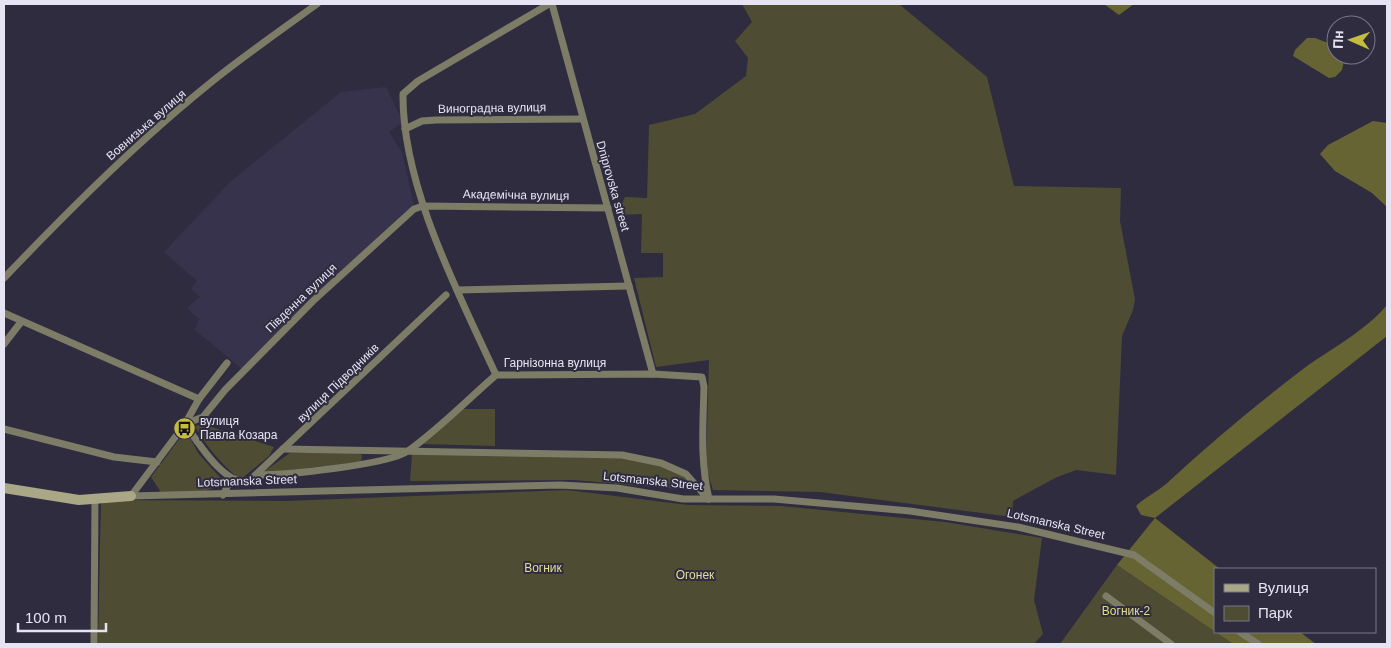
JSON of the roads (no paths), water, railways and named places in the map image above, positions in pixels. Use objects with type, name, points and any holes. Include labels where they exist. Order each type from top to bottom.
[{"type":"street","name":"Вовнизька вулиця","points":[[4,278],[67,212],[135,148],[219,77],[317,4]]},
{"type":"street","points":[[496,375],[423,206],[405,129],[403,94],[418,81],[550,4]]},
{"type":"street","name":"Dniprovska street","points":[[550,4],[653,374]]},
{"type":"street","name":"Виноградна вулиця","points":[[405,129],[422,121],[436,120],[582,119]]},
{"type":"street","name":"Академічна вулиця","points":[[423,206],[608,208]]},
{"type":"street","name":"Південна вулиця","points":[[185,424],[203,417],[225,390],[313,301],[403,217],[423,206]]},
{"type":"street","points":[[458,290],[629,286]]},
{"type":"street","name":"вулиця Підводників","points":[[257,475],[446,295]]},
{"type":"street","points":[[4,313],[200,399]]},
{"type":"street","points":[[4,344],[21,322]]},
{"type":"street","points":[[131,496],[185,424],[200,399],[227,363]]},
{"type":"street","name":"Гарнізонна вулиця","points":[[407,452],[496,375],[653,374],[702,377],[704,387],[703,475],[709,499]]},
{"type":"street","points":[[185,424],[210,458],[231,479],[242,483],[257,475],[274,475],[367,463],[407,452]]},
{"type":"street","points":[[4,429],[114,457],[157,462]]},
{"type":"street","points":[[283,449],[622,455],[661,462],[686,474],[709,499]]},
{"type":"street","points":[[223,495],[231,479]]},
{"type":"street","name":"Lotsmanska Street","points":[[4,488],[78,500],[131,496],[560,485],[617,488],[683,499],[774,499],[955,516],[1018,527],[1134,555],[1214,612]]},
{"type":"street","points":[[94,644],[95,498]]},
{"type":"street","points":[[1106,596],[1171,644]]},
{"type":"street","points":[[1242,633],[1258,644]]},
{"type":"place","name":"вулиця Павла Козара","points":[[184,428]]},
{"type":"park label","name":"Вогник","points":[[543,568]]},
{"type":"park label","name":"Огонек","points":[[695,575]]},
{"type":"park label","name":"Вогник-2","points":[[1126,611]]}]
